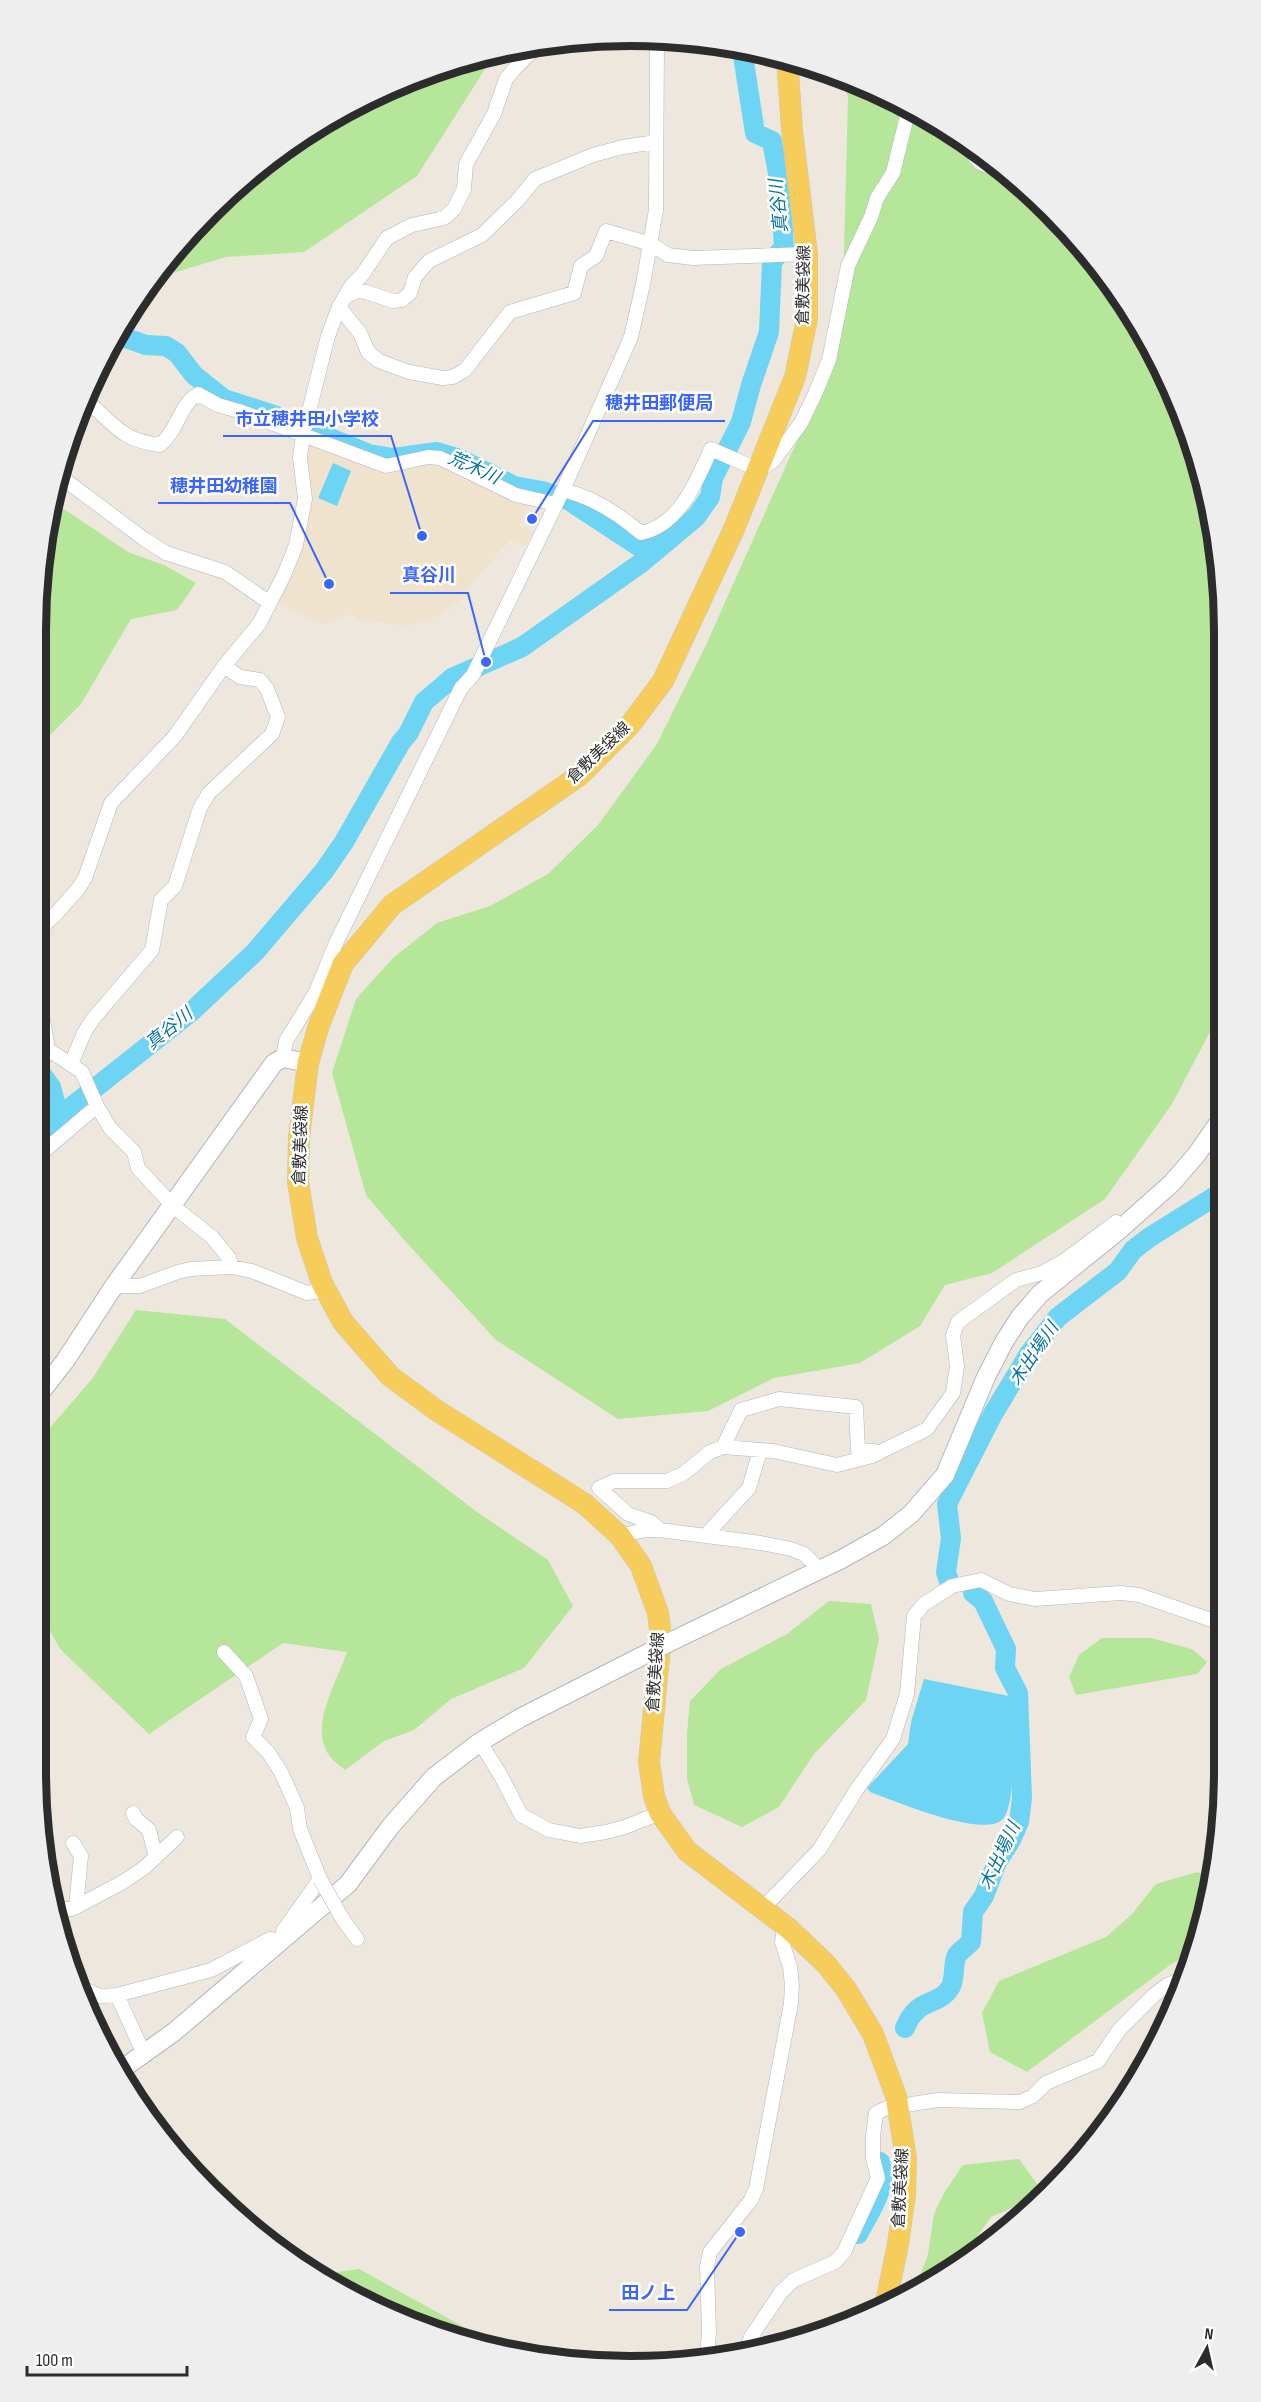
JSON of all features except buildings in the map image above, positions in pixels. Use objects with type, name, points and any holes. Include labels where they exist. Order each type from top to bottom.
[{"type":"main road","name":"倉敷美袋線","points":[[788,68],[807,319],[795,377],[752,467],[734,529],[663,681],[636,717],[580,775],[392,905],[343,964],[319,1025],[308,1063],[299,1137],[298,1182],[307,1238],[326,1290],[343,1322],[390,1376],[436,1410],[585,1504],[620,1536],[641,1566],[658,1613],[661,1636],[649,1762],[654,1796],[660,1813],[687,1851],[788,1928],[826,1964],[862,2013],[885,2062],[896,2096],[906,2158],[898,2244],[887,2296]]},
{"type":"street","points":[[283,1058],[286,1041],[316,992],[336,943],[461,688],[473,675],[559,497],[630,337],[651,244],[656,210],[657,47]]},
{"type":"street","points":[[47,922],[78,889],[85,878],[111,803],[175,736],[224,666],[259,624],[270,603],[297,545],[305,498],[300,457],[305,430],[328,336],[342,302],[387,238],[412,225],[444,218],[454,209],[464,189],[466,164],[494,114],[506,79],[527,56]]},
{"type":"street","points":[[91,406],[115,429],[146,443],[160,444],[171,436],[189,400],[198,394],[218,405],[305,430],[386,466],[428,457],[440,458],[516,495],[559,497],[576,493],[597,503],[641,533],[652,531],[677,512],[694,486],[711,449],[752,467],[773,461],[801,423],[829,360],[848,266],[871,217],[877,198],[893,173],[907,117]]},
{"type":"street","points":[[342,302],[357,291],[393,301],[402,300],[410,293],[416,277],[429,261],[482,234],[517,201],[535,179],[593,155],[656,142]]},
{"type":"street","points":[[342,302],[369,352],[378,361],[410,372],[442,378],[453,377],[465,370],[510,312],[574,293],[581,266],[596,256],[606,231],[651,244],[668,255],[693,258],[801,255]]},
{"type":"street","points":[[66,480],[166,553],[225,572],[270,603]]},
{"type":"street","points":[[70,1064],[93,1019],[152,950],[161,900],[175,886],[200,808],[217,785],[272,734],[278,717],[267,689],[260,680],[240,677],[224,666]]},
{"type":"street","points":[[47,1049],[82,1071],[97,1106],[110,1128],[134,1152],[138,1168],[173,1206],[212,1237],[229,1258],[232,1267]]},
{"type":"street","points":[[47,1384],[65,1361],[114,1286],[274,1063],[283,1058],[308,1063]]},
{"type":"street","points":[[47,1148],[97,1106]]},
{"type":"street","points":[[126,2066],[174,2032],[348,1884],[390,1827],[434,1777],[480,1742],[530,1713],[883,1536],[911,1514],[945,1475],[986,1377],[1020,1317],[1040,1294],[1172,1183],[1214,1130]]},
{"type":"street","points":[[660,1530],[651,1522],[628,1514],[599,1488],[614,1481],[667,1481],[683,1474],[710,1452],[723,1446],[773,1452],[837,1465],[880,1452],[927,1429],[953,1393],[957,1366],[953,1335],[958,1322],[1016,1280],[1042,1273],[1065,1260],[1114,1223],[1146,1206]]},
{"type":"street","points":[[114,1286],[140,1286],[184,1270],[232,1267],[307,1293],[326,1290]]},
{"type":"street","points":[[723,1446],[741,1410],[779,1399],[856,1407],[858,1450],[880,1452]]},
{"type":"street","points":[[706,1535],[750,1488],[760,1451]]},
{"type":"street","points":[[620,1536],[645,1530],[660,1530],[791,1549],[804,1554],[819,1569]]},
{"type":"street","points":[[762,1909],[819,1850],[857,1789],[893,1739],[907,1694],[914,1617],[924,1604],[952,1586],[981,1580],[1009,1594],[1035,1599],[1121,1593],[1139,1595],[1214,1621]]},
{"type":"street","points":[[224,1652],[246,1676],[261,1719],[253,1737],[268,1752],[281,1772],[297,1808],[300,1829],[320,1879],[357,1939]]},
{"type":"street","points":[[480,1742],[521,1815],[549,1830],[580,1836],[606,1833],[660,1813]]},
{"type":"street","points":[[133,1813],[136,1819],[149,1830],[156,1857]]},
{"type":"street","points":[[63,1908],[76,1907],[123,1882],[156,1857],[177,1837]]},
{"type":"street","points":[[73,1843],[81,1856],[76,1907]]},
{"type":"street","points":[[283,1941],[283,1931],[320,1879]]},
{"type":"street","points":[[708,2351],[707,2266],[710,2252],[751,2200],[763,2162],[791,2003],[790,1967],[782,1942],[784,1929],[788,1928]]},
{"type":"street","points":[[90,1991],[100,1996],[117,1995],[211,1970],[270,1939],[283,1941]]},
{"type":"street","points":[[912,2104],[938,2100],[1020,2102],[1033,2096],[1046,2083],[1098,2061],[1119,2030],[1154,1995],[1175,1982]]},
{"type":"street","points":[[117,1995],[144,2054]]},
{"type":"street","points":[[749,2343],[781,2292],[794,2280],[835,2262],[844,2252],[878,2178],[873,2158],[876,2113],[889,2107]]},
{"type":"shaded area","points":[[308,444],[359,464],[388,470],[432,463],[439,464],[507,498],[530,503],[519,526],[533,533],[526,546],[510,540],[471,584],[458,603],[430,620],[416,624],[411,622],[411,626],[355,619],[354,613],[322,624],[278,602],[299,553],[304,461]]},
{"type":"green space","points":[[488,64],[417,176],[304,252],[226,257],[167,275],[191,245],[245,191],[306,145],[372,107],[407,91],[443,77]]},
{"type":"green space","points":[[846,88],[922,125],[955,145],[1016,191],[1070,245],[1094,275],[1136,338],[1170,407],[1195,479],[1210,554],[1213,592],[1214,1024],[1172,1104],[1105,1199],[992,1273],[945,1285],[920,1326],[860,1363],[774,1378],[708,1411],[618,1419],[496,1340],[366,1195],[332,1073],[356,999],[393,958],[437,923],[490,906],[548,874],[598,825],[657,744],[706,645],[797,441],[824,389],[842,329],[848,98]]},
{"type":"green space","points":[[60,507],[128,552],[166,566],[196,583],[177,610],[131,619],[81,704],[47,738],[48,592],[51,554]]},
{"type":"green space","points":[[136,1310],[225,1319],[477,1512],[548,1560],[573,1606],[524,1668],[451,1699],[414,1730],[384,1741],[345,1770],[327,1753],[322,1726],[328,1700],[347,1652],[283,1643],[149,1734],[61,1650],[47,1626],[47,1431],[92,1379]]},
{"type":"green space","points":[[829,1601],[871,1604],[879,1639],[866,1700],[814,1754],[779,1807],[742,1827],[694,1805],[687,1779],[690,1701],[721,1669],[787,1634]]},
{"type":"green space","points":[[1102,1638],[1151,1638],[1192,1649],[1207,1662],[1197,1674],[1076,1695],[1069,1677],[1079,1655]]},
{"type":"green space","points":[[1197,1872],[1205,1874],[1195,1923],[1185,1956],[1027,2072],[990,2052],[982,2013],[999,1981],[1106,1937],[1132,1914],[1156,1884]]},
{"type":"green space","points":[[1019,2159],[1037,2184],[1025,2202],[991,2217],[970,2246],[919,2279],[928,2254],[934,2214],[944,2193],[963,2165]]},
{"type":"green space","points":[[359,2269],[481,2336],[407,2311],[331,2273]]},
{"type":"water","points":[[333,463],[351,471],[337,506],[318,498]]},
{"type":"water","points":[[924,1679],[1009,1696],[1011,1791],[1005,1816],[996,1823],[982,1825],[941,1817],[870,1792],[867,1788],[908,1744],[911,1722]]},
{"type":"waterway","name":"真谷川","points":[[47,1126],[191,1012],[255,952],[324,871],[344,842],[401,742],[408,734],[424,702],[452,678],[522,647],[641,563],[696,517],[710,497],[713,478],[741,422],[769,332],[772,262],[784,247],[780,184],[772,141],[755,133],[743,58]]},
{"type":"waterway","name":"荒木川","points":[[125,338],[146,345],[166,346],[177,353],[194,375],[224,399],[274,415],[369,454],[393,458],[437,452],[460,459],[514,486],[542,491],[568,500],[638,546],[660,544],[666,541]]},
{"type":"waterway","points":[[47,1082],[51,1087],[59,1116]]},
{"type":"waterway","name":"木出場川","points":[[949,1581],[946,1572],[951,1538],[947,1504],[993,1414],[1029,1354],[1058,1317],[1118,1271],[1133,1250],[1214,1197]]},
{"type":"waterway","name":"木出場川","points":[[905,2028],[916,2011],[940,1998],[950,1988],[957,1955],[971,1942],[973,1912],[984,1896],[997,1862],[1019,1822],[1022,1798],[1018,1693],[1005,1668],[1006,1649],[983,1601],[973,1593]]},
{"type":"waterway","name":"木出場川","points":[[858,2234],[880,2190],[882,2181],[880,2162]]},
{"type":"place","name":"穂井田郵便局","points":[[532,519]]},
{"type":"place","name":"市立穂井田小学校","points":[[422,536]]},
{"type":"place","name":"穂井田幼稚園","points":[[329,584]]},
{"type":"place","name":"真谷川","points":[[486,662]]},
{"type":"place","name":"田ノ上","points":[[740,2232]]}]
